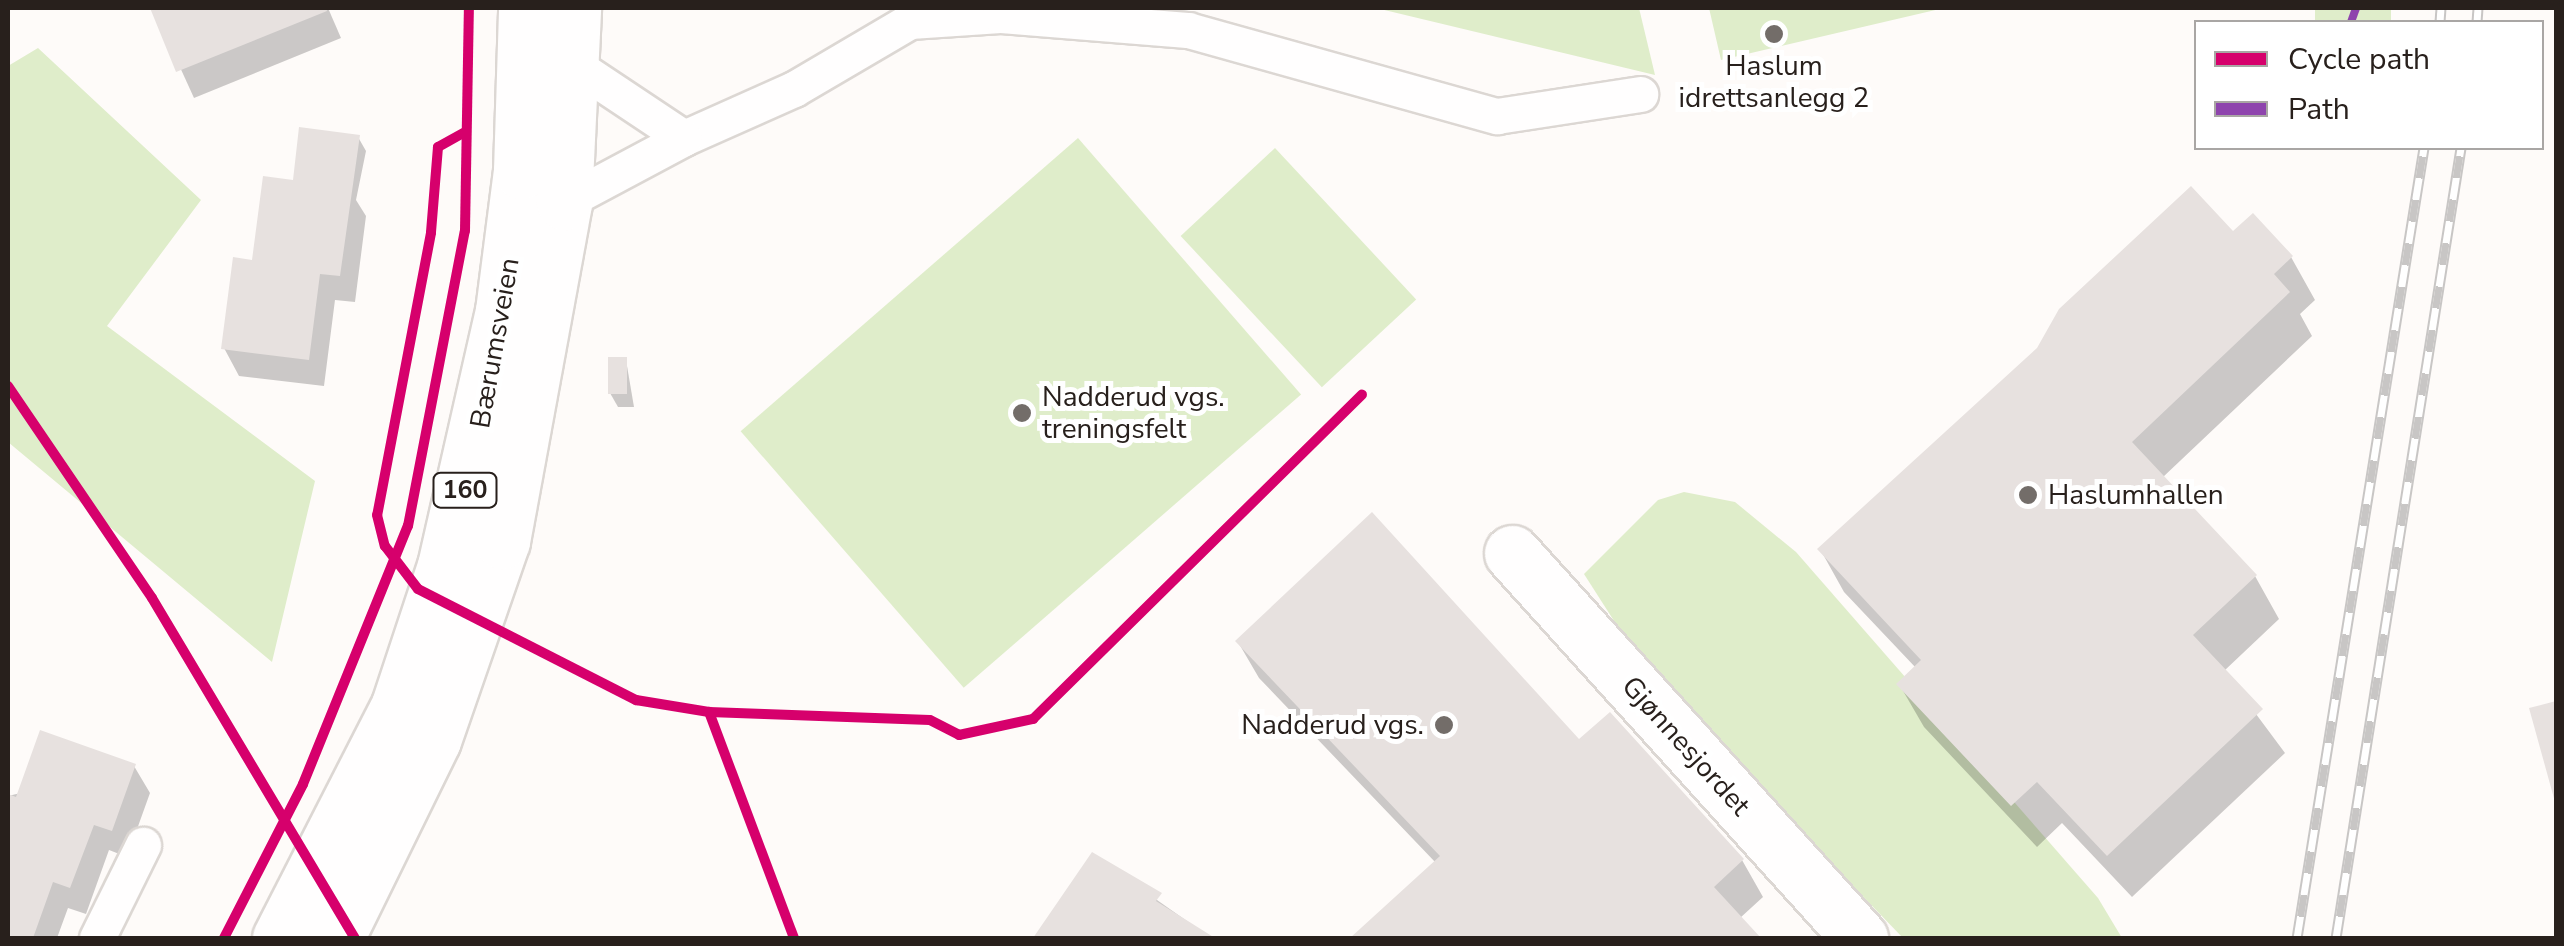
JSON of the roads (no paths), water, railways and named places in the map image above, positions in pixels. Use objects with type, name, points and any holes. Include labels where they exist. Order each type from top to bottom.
[{"type":"main road","name":"Bærumsveien","points":[[280,938],[398,704],[445,566],[503,311],[521,171],[526,8]]},
{"type":"main road","name":"Bærumsveien","points":[[336,938],[469,650],[525,445],[564,202],[574,8]]},
{"type":"main road","name":"Gjønnesjordet","points":[[1512,553],[1860,938]]},
{"type":"lane","points":[[564,202],[684,138],[794,89],[910,20],[1000,15],[1188,30],[1497,116],[1640,94]]},
{"type":"lane","points":[[573,64],[684,138]]},
{"type":"lane","points":[[97,938],[143,845]]},
{"type":"railway","points":[[2440,20],[2441,8]]},
{"type":"railway","points":[[2477,20],[2478,8]]},
{"type":"railway","points":[[2297,938],[2424,150]]},
{"type":"railway","points":[[2336,938],[2461,150]]},
{"type":"place","name":"Haslum idrettsanlegg 2","points":[[1774,34]]},
{"type":"place","name":"Nadderud vgs. treningsfelt","points":[[1022,413]]},
{"type":"place","name":"Haslumhallen","points":[[2028,495]]},
{"type":"place","name":"Nadderud vgs.","points":[[1444,725]]}]
